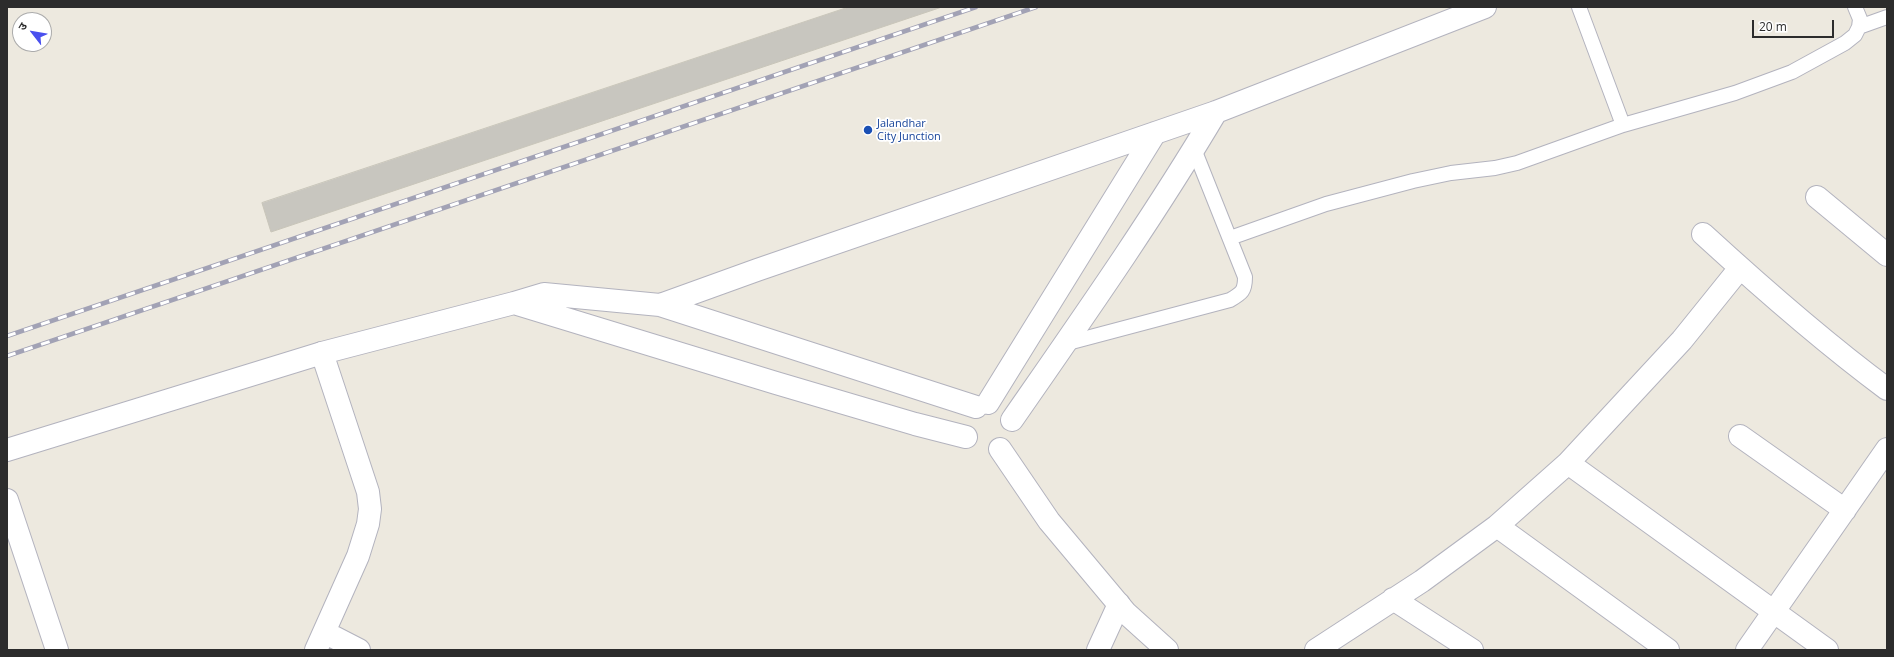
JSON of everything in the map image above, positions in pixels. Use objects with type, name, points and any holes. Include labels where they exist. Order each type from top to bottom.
[{"type":"street","points":[[660,305],[1216,112],[1485,7]]},
{"type":"street","points":[[1012,420],[1098,296],[1194,149],[1216,112]]},
{"type":"street","points":[[7,450],[322,353],[544,294],[660,305],[982,405],[1003,408],[1012,420],[1013,431],[1009,442],[1000,449],[990,452],[981,450],[972,445],[966,437],[966,420],[970,413],[982,405],[1155,133]]},
{"type":"street","points":[[1817,197],[1887,255]]},
{"type":"street","points":[[1703,234],[1834,350],[1887,389]]},
{"type":"street","points":[[1316,650],[1393,599],[1497,526],[1568,463],[1682,340],[1740,268]]},
{"type":"street","points":[[514,303],[776,383],[915,424],[966,437]]},
{"type":"street","points":[[322,353],[368,492],[370,510],[368,524],[358,556],[320,641],[359,650]]},
{"type":"street","points":[[1740,436],[1845,510]]},
{"type":"street","points":[[1000,449],[1049,521],[1126,613],[1167,650]]},
{"type":"street","points":[[1747,650],[1887,449]]},
{"type":"street","points":[[1568,463],[1827,650]]},
{"type":"street","points":[[7,500],[57,650]]},
{"type":"street","points":[[1497,526],[1668,650]]},
{"type":"street","points":[[1393,599],[1472,650]]},
{"type":"street","points":[[1098,650],[1119,604]]},
{"type":"lane","points":[[1579,7],[1623,125]]},
{"type":"lane","points":[[1230,238],[1326,204],[1413,181],[1451,173],[1495,168],[1518,163],[1623,125],[1735,93],[1792,72],[1845,43],[1855,35],[1859,27],[1860,19],[1855,7]]},
{"type":"lane","points":[[1859,27],[1887,17]]},
{"type":"lane","points":[[1064,344],[1230,300],[1242,293],[1245,286],[1245,277],[1194,149]]},
{"type":"building","points":[[849,7],[942,7],[271,232],[262,203]]},
{"type":"railway","points":[[7,336],[976,7]]},
{"type":"railway","points":[[7,356],[1036,7]]},
{"type":"place","name":"Jalandhar City Junction","points":[[868,130]]}]
